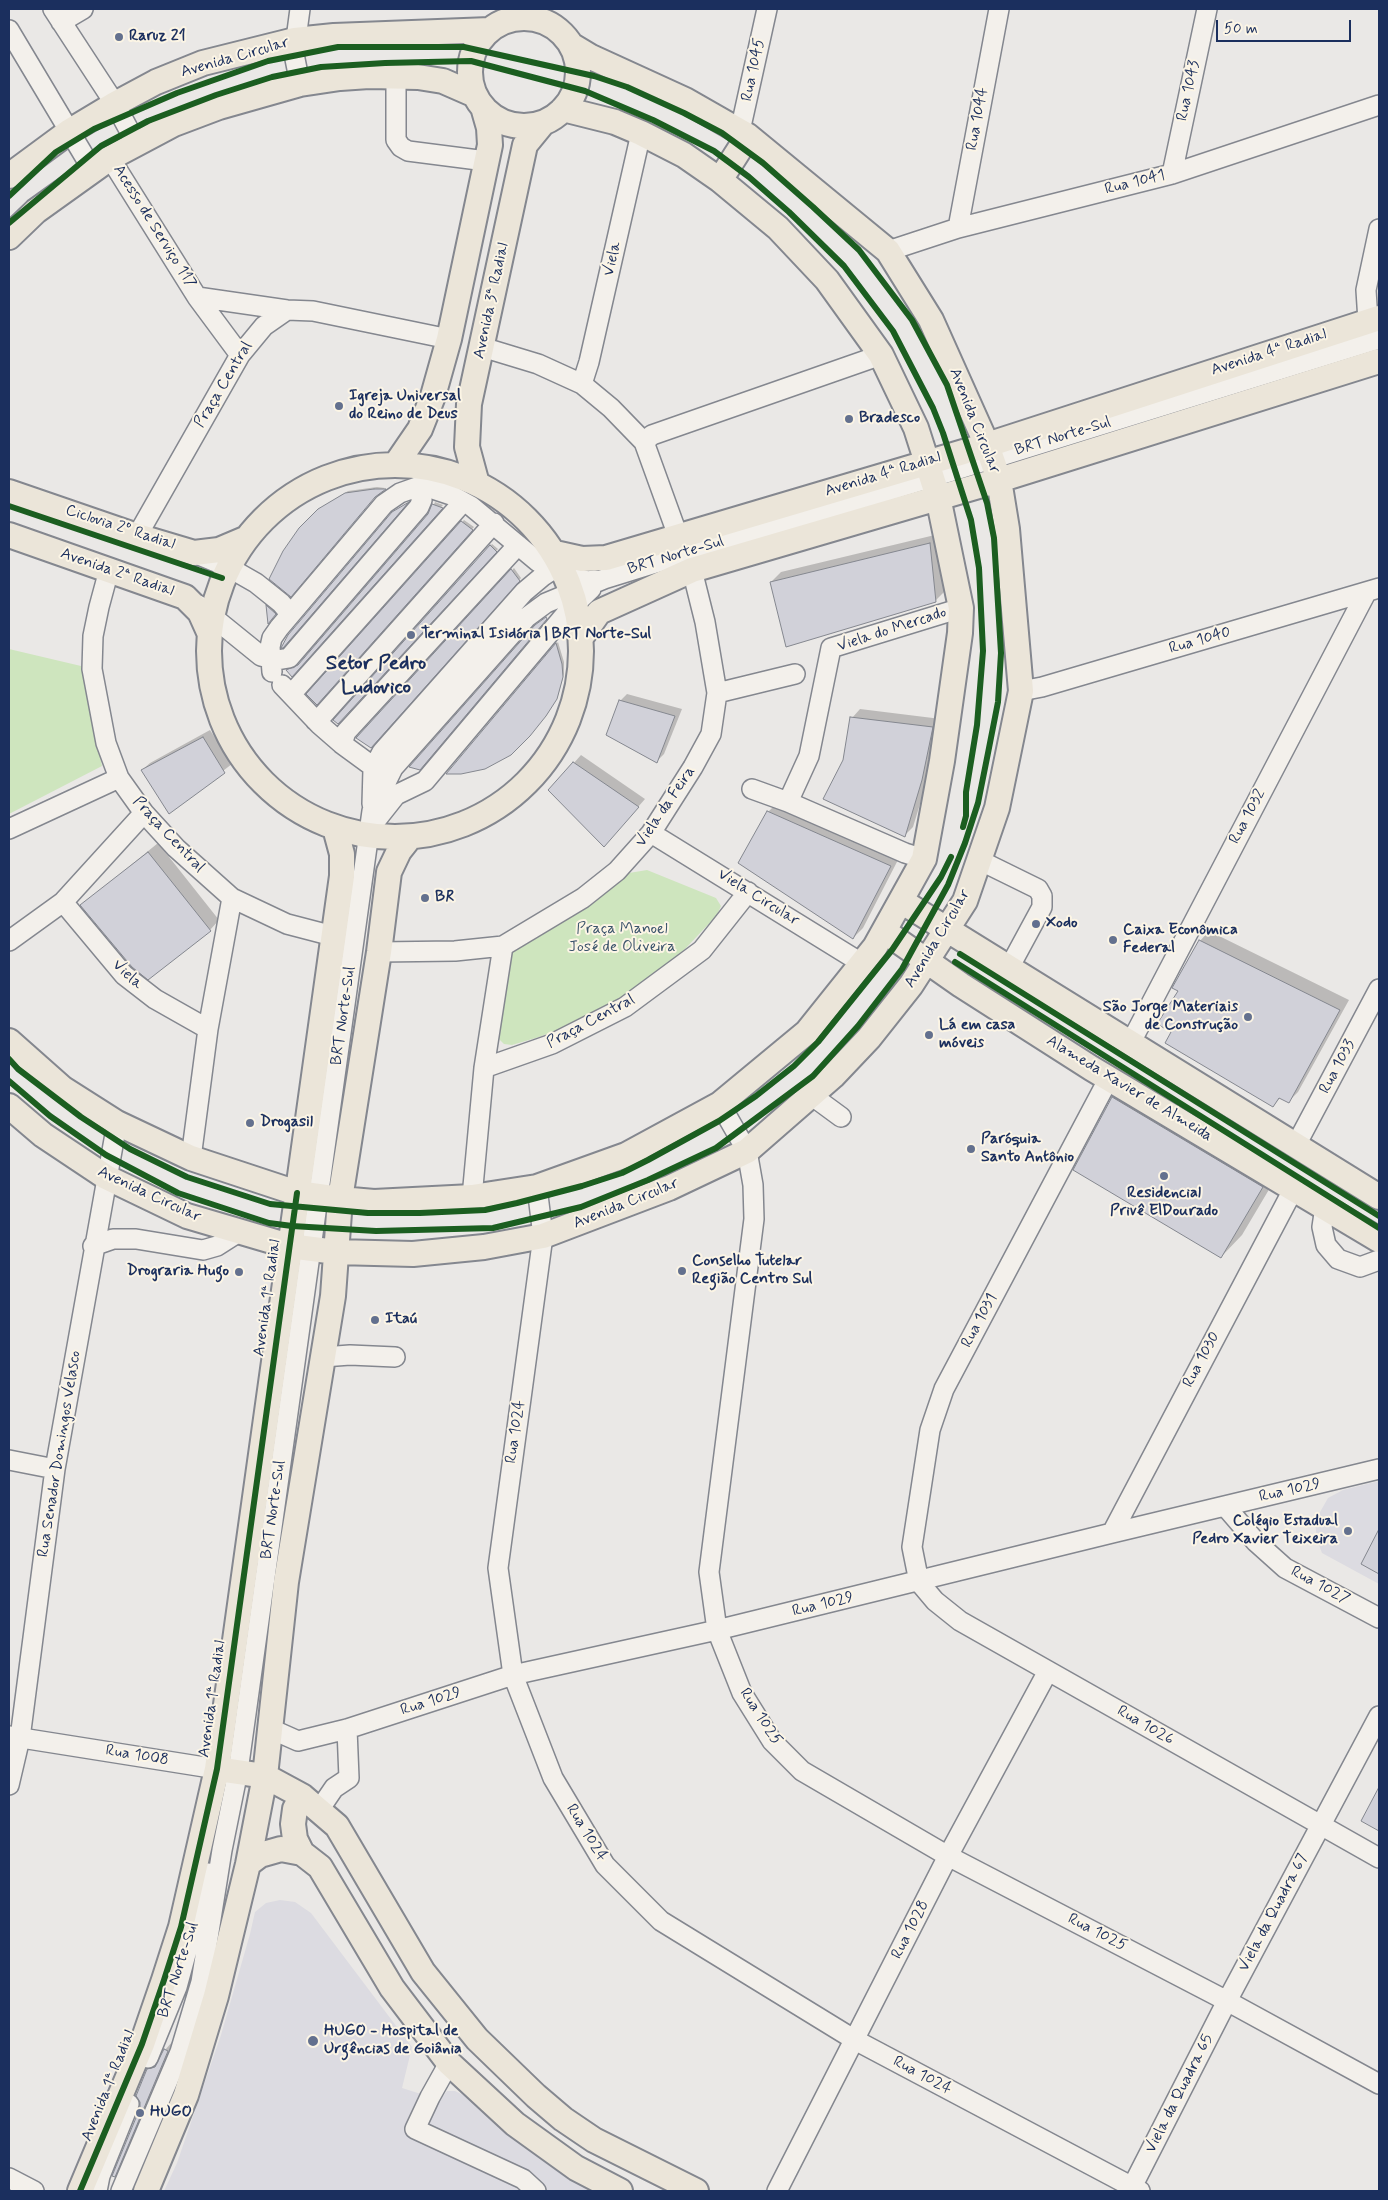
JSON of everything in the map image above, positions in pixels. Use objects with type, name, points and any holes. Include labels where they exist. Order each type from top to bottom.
[{"type":"main road","points":[[9,238],[36,211],[101,163],[136,143],[174,124],[219,107],[300,84],[340,78],[396,76],[443,81],[479,101],[496,118],[510,124],[526,126],[542,123],[564,109],[577,80],[576,58],[561,27],[532,19],[503,20],[481,38],[470,61],[471,82],[479,101],[488,128],[490,144],[449,339],[433,396],[420,429],[396,464]]},
{"type":"main road","name":"Avenida Circular","points":[[9,176],[70,131],[115,104],[156,82],[203,63],[295,40],[503,20]]},
{"type":"main road","name":"Avenida Circular","points":[[9,1106],[43,1135],[106,1177],[187,1216],[238,1232],[299,1247],[336,1252],[413,1254],[484,1247],[543,1236],[669,1188],[747,1151],[833,1076],[869,1038],[911,985],[965,901],[997,808],[1021,691],[1007,529],[992,461],[931,320],[888,251],[744,134],[685,100],[591,57],[561,27]]},
{"type":"main road","points":[[9,1041],[62,1088],[117,1123],[191,1158],[318,1196],[374,1202],[472,1197],[537,1187],[626,1155],[720,1104],[807,1032],[863,964],[884,931],[924,859],[942,761],[960,633],[961,608],[933,478],[916,428],[881,355],[827,280],[778,228],[720,180],[684,155],[641,133],[607,120],[564,109]]},
{"type":"main road","name":"Avenida 3ª Radial","points":[[470,493],[469,404],[526,145],[542,123]]},
{"type":"main road","points":[[720,180],[744,134]]},
{"type":"main road","name":"Avenida 4ª Radial","points":[[563,579],[582,559],[606,558],[678,536],[933,478],[992,461],[1377,338]]},
{"type":"main road","name":"Avenida 4ª Radial","points":[[582,636],[598,612],[692,570],[901,510],[933,478],[992,461],[1377,338]]},
{"type":"main road","points":[[396,464],[436,469],[470,493],[520,513],[563,579],[582,636],[580,684],[559,742],[521,790],[470,823],[410,837],[370,836],[335,828],[280,798],[238,751],[213,694],[211,624],[220,581],[245,539],[282,502],[329,476],[396,464]]},
{"type":"main road","points":[[9,492],[137,536],[194,553],[219,550],[245,539]]},
{"type":"main road","name":"Avenida 2ª Radial","points":[[9,535],[185,597],[211,624]]},
{"type":"main road","name":"Avenida 1ª Radial","points":[[146,2191],[186,2094],[208,2023],[248,1864],[272,1729],[286,1582],[333,1296],[336,1252],[318,1196],[333,936],[342,876],[342,854],[335,828]]},
{"type":"main road","name":"Avenida 1ª Radial","points":[[80,2191],[142,2044],[181,1927],[228,1770],[299,1247],[318,1196],[379,952],[389,872],[399,850],[410,837]]},
{"type":"main road","points":[[901,901],[1379,1197]]},
{"type":"main road","name":"Alameda Xavier de Almeida","points":[[884,931],[927,962],[1109,1078],[1379,1240]]},
{"type":"main road","name":"Rua 1008","points":[[228,1770],[265,1776],[310,1803],[338,1826],[423,1972],[477,2039],[536,2096]]},
{"type":"main road","points":[[310,1803],[296,1809],[293,1824],[295,1839],[302,1853],[320,1867],[392,1988],[449,2063],[515,2124],[576,2168],[620,2191]]},
{"type":"main road","points":[[248,1864],[260,1855],[281,1849],[302,1853]]},
{"type":"main road","points":[[449,2063],[461,2053],[468,2053],[487,2063],[536,2096],[563,2119],[594,2140],[696,2191]]},
{"type":"street","points":[[83,9],[57,15],[115,104],[136,143]]},
{"type":"street","points":[[300,9],[294,54],[300,84]]},
{"type":"street","name":"Rua 1045","points":[[744,134],[767,9]]},
{"type":"street","name":"Rua 1044","points":[[958,228],[998,9]]},
{"type":"street","name":"Rua 1043","points":[[1172,174],[1207,9]]},
{"type":"street","name":"Acesso de Serviço 117","points":[[9,30],[70,131],[101,163],[240,355]]},
{"type":"street","points":[[396,76],[396,140],[401,147],[408,151],[486,161]]},
{"type":"street","name":"Rua 1041","points":[[888,251],[958,228],[1172,174],[1379,105]]},
{"type":"street","name":"Viela","points":[[582,384],[589,362],[641,133]]},
{"type":"street","points":[[1377,338],[1366,290],[1379,229]]},
{"type":"street","name":"Acesso de Serviço 117","points":[[198,297],[287,310]]},
{"type":"street","points":[[287,310],[314,311],[449,339]]},
{"type":"street","name":"Praça Central","points":[[137,536],[240,355],[264,326],[287,310]]},
{"type":"street","points":[[482,347],[538,364],[582,384],[611,408],[644,442],[678,536]]},
{"type":"street","points":[[644,442],[652,436],[881,355]]},
{"type":"street","name":"BRT Norte-Sul","points":[[604,579],[933,478]]},
{"type":"street","points":[[268,662],[272,638],[289,608],[384,504],[400,493],[417,487],[470,493],[494,523],[537,561],[563,579],[604,579]]},
{"type":"street","points":[[417,487],[422,500],[419,507]]},
{"type":"street","points":[[268,662],[289,658],[419,507],[431,495],[439,491]]},
{"type":"street","points":[[289,692],[294,690],[470,493]]},
{"type":"street","points":[[315,720],[322,717],[494,523]]},
{"type":"street","points":[[342,744],[346,732],[518,545]]},
{"type":"street","points":[[194,553],[228,567],[256,583],[289,608]]},
{"type":"street","name":"Praça Central","points":[[109,570],[95,626],[92,669],[106,743],[119,778],[144,814],[182,854],[232,898],[287,924],[333,936]]},
{"type":"street","name":"Viela da Feira","points":[[379,952],[455,951],[503,946],[583,898],[617,871],[652,833],[693,768],[711,734],[717,693],[705,622],[692,570]]},
{"type":"street","points":[[370,836],[375,772],[382,752],[524,592],[543,576],[587,582],[604,579]]},
{"type":"street","points":[[375,772],[393,768],[527,617],[546,603],[563,579]]},
{"type":"street","points":[[370,836],[380,814],[396,795],[425,781],[563,579]]},
{"type":"street","name":"Rua 1040","points":[[1021,691],[1042,687],[1372,591]]},
{"type":"street","name":"Rua 1032","points":[[1131,1042],[1372,591]]},
{"type":"street","name":"Viela do Mercado","points":[[788,802],[809,756],[831,648],[961,608]]},
{"type":"street","points":[[211,624],[268,662],[289,692],[315,720],[375,772],[410,782],[425,781]]},
{"type":"street","points":[[717,693],[795,674]]},
{"type":"street","points":[[9,829],[119,778]]},
{"type":"street","points":[[752,789],[788,802],[905,853],[924,859]]},
{"type":"street","points":[[9,940],[63,902],[144,814]]},
{"type":"street","name":"Viela Circular","points":[[652,833],[863,964]]},
{"type":"street","name":"BRT Norte-Sul","points":[[318,1196],[370,836]]},
{"type":"street","points":[[979,860],[1038,889],[1042,896],[1042,907],[1009,968]]},
{"type":"street","name":"Praça Central","points":[[484,1068],[552,1044],[625,1007],[702,950],[748,892]]},
{"type":"street","points":[[191,1158],[208,1029],[232,898]]},
{"type":"street","name":"Viela","points":[[63,902],[124,975],[154,999],[208,1029]]},
{"type":"street","points":[[472,1197],[484,1068],[503,946]]},
{"type":"street","name":"Rua 1033","points":[[1296,1145],[1379,989]]},
{"type":"street","name":"Rua 1031","points":[[919,1582],[912,1547],[930,1430],[944,1389],[1109,1078]]},
{"type":"street","points":[[811,1095],[841,1117]]},
{"type":"street","name":"Rua 1025","points":[[720,1104],[747,1151],[754,1186],[754,1219],[709,1572],[717,1630],[742,1692],[772,1741],[802,1771],[948,1856],[1228,2001],[1379,2084]]},
{"type":"street","name":"Rua Senador Domingos Velasco","points":[[9,1785],[14,1737],[55,1469],[93,1246],[117,1123]]},
{"type":"street","name":"Rua 1024","points":[[537,1187],[543,1236],[498,1568],[513,1675],[552,1778],[605,1865],[661,1921],[855,2040],[1134,2190]]},
{"type":"street","name":"Rua 1030","points":[[1112,1532],[1294,1188]]},
{"type":"street","points":[[1324,1206],[1322,1227],[1326,1245],[1338,1259],[1360,1267],[1379,1260]]},
{"type":"street","points":[[93,1246],[113,1238],[203,1250],[217,1246],[238,1232]]},
{"type":"street","points":[[323,1356],[350,1355],[395,1358]]},
{"type":"street","points":[[9,1460],[55,1469]]},
{"type":"street","name":"Rua 1029","points":[[272,1729],[298,1741],[347,1729],[513,1675],[717,1630],[919,1582],[1112,1532],[1379,1469]]},
{"type":"street","name":"Rua 1027","points":[[1225,1506],[1256,1542],[1285,1568],[1379,1618]]},
{"type":"street","name":"Rua 1026","points":[[919,1582],[935,1601],[960,1620],[1379,1858]]},
{"type":"street","name":"Rua 1028","points":[[778,2191],[948,1856],[1048,1671]]},
{"type":"street","name":"Viela da Quadra 67","points":[[1228,2001],[1379,1716]]},
{"type":"street","points":[[310,1803],[349,1778],[347,1729]]},
{"type":"street","name":"Rua 1008","points":[[14,1737],[228,1770]]},
{"type":"street","name":"BRT Norte-Sul","points":[[97,2191],[100,2176],[177,1987],[209,1869],[228,1770]]},
{"type":"street","name":"BRT Norte-Sul","points":[[121,2191],[180,2052],[196,2004],[222,1850],[228,1770]]},
{"type":"street","name":"Viela da Quadra 65","points":[[1134,2190],[1228,2001]]},
{"type":"street","points":[[449,2063],[415,2129],[523,2179],[536,2191]]},
{"type":"street","points":[[9,2178],[34,2191]]},
{"type":"shaded area","name":"Colégio Estadual Pedro Xavier Teixeira","points":[[1379,1481],[1379,1584],[1322,1553],[1317,1540],[1315,1521],[1328,1498],[1343,1490]]},
{"type":"shaded area","name":"HUGO - Hospital de Urgências de Goiânia","points":[[280,1900],[295,1902],[311,1913],[412,2047],[402,2088],[440,2100],[447,2091],[455,2091],[470,2098],[592,2191],[164,2191],[177,2163],[221,2035],[255,1912],[266,1903]]},
{"type":"green space","points":[[9,649],[81,666],[102,766],[9,814]]},
{"type":"green space","name":"Praça Manoel José de Oliveira","points":[[647,870],[716,898],[721,906],[717,915],[685,949],[651,978],[613,1003],[572,1024],[539,1037],[512,1045],[504,1044],[498,1038],[496,1031],[511,954],[517,946],[571,916],[629,873]]},
{"type":"building","points":[[386,489],[375,497],[291,597],[269,579],[283,551],[299,528],[318,509],[345,493]]},
{"type":"building","points":[[409,502],[283,648],[281,648],[288,635],[392,512]]},
{"type":"building","points":[[432,504],[443,508],[292,677],[286,670],[298,665],[428,514]]},
{"type":"building","points":[[461,521],[473,530],[317,705],[306,694]]},
{"type":"building","points":[[930,543],[936,602],[786,647],[770,582]]},
{"type":"building","points":[[490,545],[497,552],[338,724],[333,720]]},
{"type":"building","points":[[511,569],[520,581],[371,748],[356,738]]},
{"type":"building","points":[[266,605],[276,614],[268,624]]},
{"type":"building","points":[[546,617],[547,619],[420,770],[409,767],[535,625]]},
{"type":"building","points":[[556,643],[562,664],[563,677],[557,699],[530,736],[511,755],[485,769],[461,774],[446,774]]},
{"type":"building","points":[[619,700],[675,716],[657,763],[606,735]]},
{"type":"building","points":[[850,717],[933,727],[922,780],[905,837],[823,799],[843,760]]},
{"type":"building","points":[[203,737],[225,773],[169,814],[141,770]]},
{"type":"building","points":[[573,762],[639,807],[604,847],[548,790]]},
{"type":"building","points":[[767,811],[891,866],[853,939],[738,863]]},
{"type":"building","points":[[148,852],[211,931],[148,980],[132,967],[80,905]]},
{"type":"building","name":"São Jorge Materiais de Construção","points":[[1199,940],[1340,1010],[1289,1103],[1279,1098],[1273,1107],[1165,1043],[1171,1032],[1157,1024],[1178,991],[1172,988]]},
{"type":"building","name":"Residencial Privê ElDourado","points":[[1112,1097],[1263,1187],[1221,1258],[1073,1170]]},
{"type":"building","points":[[1379,1529],[1379,1574],[1361,1564]]},
{"type":"building","points":[[1379,1787],[1379,1831],[1361,1821]]},
{"type":"building","points":[[164,2049],[168,2051],[115,2177],[112,2176],[140,2108],[140,2102],[136,2096],[147,2069],[155,2067]]},
{"type":"cycle path","points":[[9,196],[56,152],[94,129],[177,93],[268,61],[338,47],[464,47],[594,76],[627,87],[684,113],[722,133],[763,163],[813,207],[859,250],[912,320],[947,385],[987,503],[994,538],[1001,653],[998,702],[978,803],[965,843],[948,885],[902,969],[858,1026],[813,1076],[716,1148],[648,1180],[581,1207],[493,1228],[376,1231],[269,1223],[178,1193],[106,1155],[50,1116],[9,1081]]},
{"type":"cycle path","points":[[9,223],[101,146],[148,121],[216,95],[272,77],[321,67],[471,61],[585,91],[653,120],[714,151],[749,177],[789,212],[844,266],[893,331],[933,408],[943,433],[971,520],[979,568],[983,651],[977,725],[966,792],[966,816],[963,827]]},
{"type":"cycle path","name":"Ciclovia 2º Radial","points":[[9,506],[222,578]]},
{"type":"cycle path","points":[[9,1059],[18,1069],[81,1117],[130,1149],[187,1177],[270,1204],[368,1213],[485,1210],[582,1186],[622,1173],[719,1121],[756,1096],[794,1066],[818,1042],[892,950],[941,877],[951,857]]},
{"type":"cycle path","points":[[960,954],[1379,1216]]},
{"type":"cycle path","points":[[955,962],[1379,1228]]},
{"type":"cycle path","points":[[80,2191],[142,2044],[164,1980],[181,1927],[217,1769],[297,1193]]},
{"type":"place","name":"Raruz 21","points":[[119,37]]},
{"type":"place","name":"Igreja Universal do Reino de Deus","points":[[339,406]]},
{"type":"place","name":"Bradesco","points":[[849,419]]},
{"type":"place","name":"Terminal Isidória | BRT Norte-Sul","points":[[411,635]]},
{"type":"place","name":"BR","points":[[425,898]]},
{"type":"place","name":"Xodo","points":[[1036,924]]},
{"type":"place","name":"Caixa Econômica Federal","points":[[1113,940]]},
{"type":"place","name":"São Jorge Materiais de Construção","points":[[1248,1017]]},
{"type":"place","name":"Lá em casa móveis","points":[[929,1035]]},
{"type":"place","name":"Drogasil","points":[[250,1123]]},
{"type":"place","name":"Paróquia Santo Antônio","points":[[971,1149]]},
{"type":"place","name":"Residencial Privê ElDourado","points":[[1164,1176]]},
{"type":"place","name":"Conselho Tutelar Região Centro Sul","points":[[682,1271]]},
{"type":"place","name":"Drograria Hugo","points":[[239,1272]]},
{"type":"place","name":"Itaú","points":[[375,1320]]},
{"type":"place","name":"Colégio Estadual Pedro Xavier Teixeira","points":[[1348,1531]]},
{"type":"place","name":"HUGO - Hospital de Urgências de Goiânia","points":[[313,2041]]},
{"type":"place","name":"HUGO","points":[[140,2113]]},
{"type":"district","name":"Setor Pedro Ludovico","points":[[376,677]]}]
